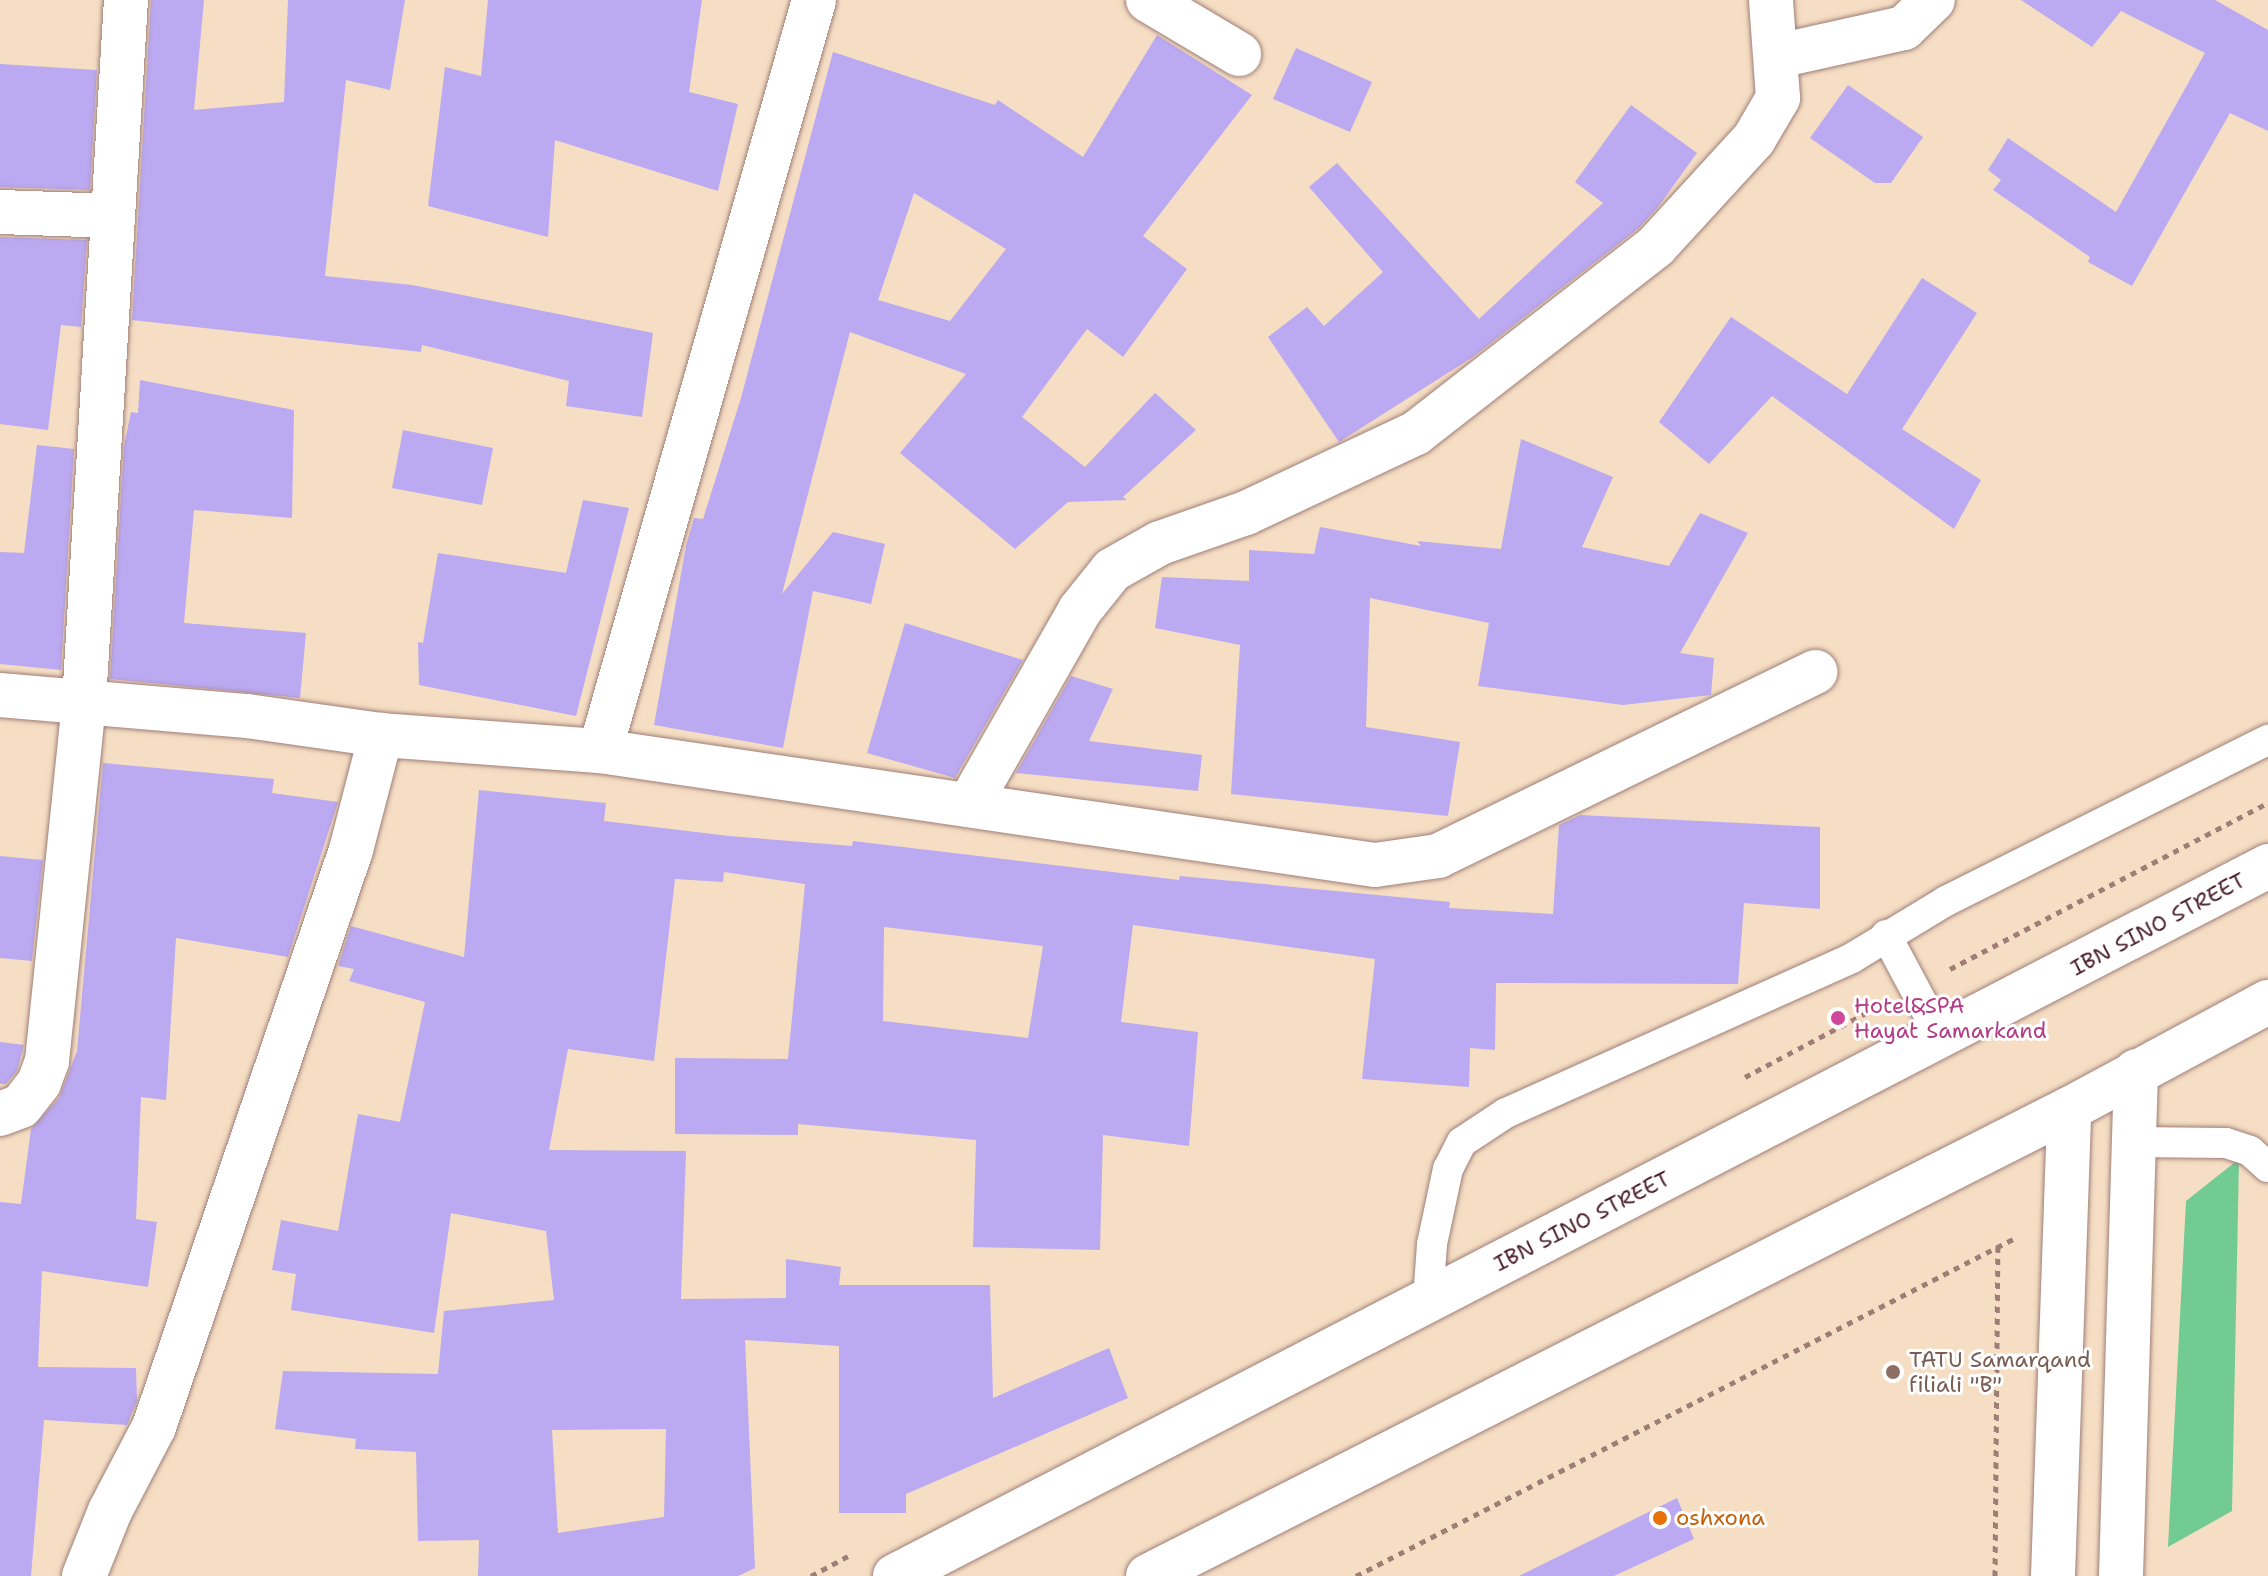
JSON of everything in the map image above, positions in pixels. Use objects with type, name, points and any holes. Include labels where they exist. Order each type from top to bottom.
[{"type":"street","points":[[0,1114],[21,1106],[39,1083],[47,1061],[84,702],[126,0]]},
{"type":"street","points":[[600,751],[814,0]]},
{"type":"street","points":[[1148,0],[1239,54]]},
{"type":"street","points":[[970,803],[1080,610],[1112,570],[1160,543],[1246,513],[1416,433],[1656,246],[1754,139],[1778,98],[1778,56],[1771,0]]},
{"type":"street","points":[[1778,56],[1904,28],[1933,0]]},
{"type":"street","points":[[0,212],[112,216]]},
{"type":"street","points":[[0,695],[247,716],[381,735],[600,751],[1375,865],[1438,856],[1816,672]]},
{"type":"street","points":[[84,1576],[110,1511],[154,1427],[351,850],[381,735]]},
{"type":"street","name":"IBN SINO STREET","points":[[895,1576],[1941,1038],[2268,866]]},
{"type":"street","points":[[1148,1576],[2069,1109],[2268,1002]]},
{"type":"street","points":[[2121,1576],[2136,1071]]},
{"type":"street","points":[[2053,1576],[2069,1109]]},
{"type":"lane","points":[[1428,1300],[1432,1244],[1448,1169],[1462,1142],[1506,1113],[1852,958],[1886,935],[2268,740]]},
{"type":"lane","points":[[1886,935],[1941,1038]]},
{"type":"lane","points":[[2134,1142],[2226,1143],[2250,1151],[2268,1167]]},
{"type":"path","points":[[1356,1576],[2065,1212]]},
{"type":"path","points":[[1995,1576],[1998,1246]]},
{"type":"green space","points":[[2239,1159],[2232,1511],[2168,1547],[2186,1201]]},
{"type":"building","points":[[151,0],[204,0],[194,110],[284,102],[288,0],[405,0],[390,90],[346,80],[325,276],[412,285],[653,333],[642,417],[566,406],[569,381],[422,345],[421,352],[132,320]]},
{"type":"building","points":[[488,0],[702,0],[689,92],[738,104],[718,191],[555,140],[548,237],[428,206],[445,67],[481,76]]},
{"type":"building","points":[[2021,0],[2215,0],[2268,30],[2268,131],[2230,113],[2132,286],[2088,262],[2090,257],[1993,190],[2001,180],[1988,170],[2008,138],[2116,212],[2205,53],[2121,11],[2092,47]]},
{"type":"building","points":[[1157,35],[1252,95],[1143,236],[1187,269],[1123,357],[1087,329],[1022,417],[1085,467],[1155,393],[1196,430],[1123,497],[1127,500],[1068,502],[1015,549],[900,453],[966,374],[850,332],[782,594],[833,532],[885,544],[871,604],[813,591],[783,748],[654,725],[686,546],[694,518],[703,519],[741,398],[833,52],[995,105],[998,100],[1083,157]],"holes":[[[914,193],[1006,249],[950,321],[878,300]]]},
{"type":"building","points":[[1296,48],[1372,82],[1350,132],[1273,99]]},
{"type":"building","points":[[0,64],[97,70],[90,190],[0,187]]},
{"type":"building","points":[[1848,85],[1923,137],[1891,183],[1875,183],[1810,138]]},
{"type":"building","points":[[1631,105],[1697,153],[1658,207],[1639,228],[1473,357],[1339,442],[1268,337],[1307,307],[1324,326],[1383,272],[1309,187],[1337,163],[1479,319],[1603,203],[1575,182]]},
{"type":"building","points":[[0,237],[87,240],[81,327],[61,325],[48,430],[0,424]]},
{"type":"building","points":[[1922,278],[1977,313],[1902,429],[1981,480],[1954,529],[1772,396],[1709,464],[1659,422],[1731,317],[1847,394]]},
{"type":"building","points":[[140,380],[294,410],[292,518],[194,510],[184,623],[306,633],[300,698],[110,679],[124,446],[131,412],[138,413]]},
{"type":"building","points":[[403,430],[493,448],[482,505],[392,488]]},
{"type":"building","points":[[1521,439],[1613,477],[1582,547],[1669,566],[1700,513],[1748,533],[1680,653],[1714,658],[1711,695],[1623,705],[1478,686],[1489,623],[1370,598],[1366,727],[1460,742],[1448,816],[1231,794],[1240,645],[1155,628],[1162,577],[1249,581],[1249,550],[1314,554],[1320,527],[1421,546],[1417,541],[1501,549]]},
{"type":"building","points":[[37,445],[74,449],[61,670],[0,664],[0,552],[24,553]]},
{"type":"building","points":[[583,500],[629,508],[576,716],[419,685],[418,642],[423,643],[438,553],[566,573]]},
{"type":"building","points":[[905,623],[1023,660],[955,778],[867,753]]},
{"type":"building","points":[[1071,676],[1113,689],[1089,741],[1202,755],[1198,791],[1016,773]]},
{"type":"building","points":[[103,763],[274,779],[272,793],[338,802],[288,957],[176,938],[166,1100],[141,1097],[136,1219],[157,1222],[148,1287],[42,1271],[38,1367],[136,1368],[137,1401],[127,1425],[44,1420],[31,1576],[0,1576],[0,1202],[21,1204],[31,1129],[59,1098],[77,1051]]},
{"type":"building","points":[[479,790],[606,803],[604,821],[729,836],[852,846],[853,841],[1179,880],[1180,876],[1450,902],[1449,908],[1553,914],[1559,825],[1580,815],[1820,827],[1820,909],[1744,903],[1738,984],[1496,983],[1495,1050],[1470,1048],[1469,1087],[1362,1079],[1375,959],[1133,925],[1121,1022],[1198,1032],[1189,1146],[1103,1135],[1100,1250],[973,1247],[976,1140],[798,1124],[798,1135],[675,1134],[675,1058],[788,1059],[805,884],[724,872],[723,882],[675,879],[654,1061],[568,1049],[549,1150],[686,1151],[681,1299],[786,1298],[786,1259],[841,1267],[839,1285],[990,1285],[993,1398],[1109,1348],[1128,1398],[906,1494],[906,1513],[839,1513],[839,1346],[745,1340],[755,1568],[738,1576],[478,1576],[479,1540],[418,1541],[416,1452],[355,1449],[356,1439],[275,1429],[283,1371],[438,1374],[444,1311],[554,1300],[546,1231],[451,1213],[434,1333],[291,1310],[296,1274],[272,1270],[281,1220],[338,1231],[358,1114],[400,1122],[425,1002],[349,981],[354,969],[338,966],[351,926],[464,957]],"holes":[[[884,927],[1043,946],[1028,1038],[883,1021]],[[666,1429],[664,1517],[558,1533],[552,1430]]]},
{"type":"building","points":[[0,856],[43,860],[32,961],[0,958]]},
{"type":"building","points":[[0,1042],[24,1045],[17,1071],[6,1084],[0,1084]]},
{"type":"building","name":"oshxona","points":[[1677,1498],[1694,1539],[1614,1576],[1519,1576]]},
{"type":"place","name":"Hotel&SPA Hayat Samarkand","points":[[1838,1018]]},
{"type":"place","name":"TATU Samarqand filiali \"B\"","points":[[1893,1372]]},
{"type":"place","name":"oshxona","points":[[1660,1518]]}]
